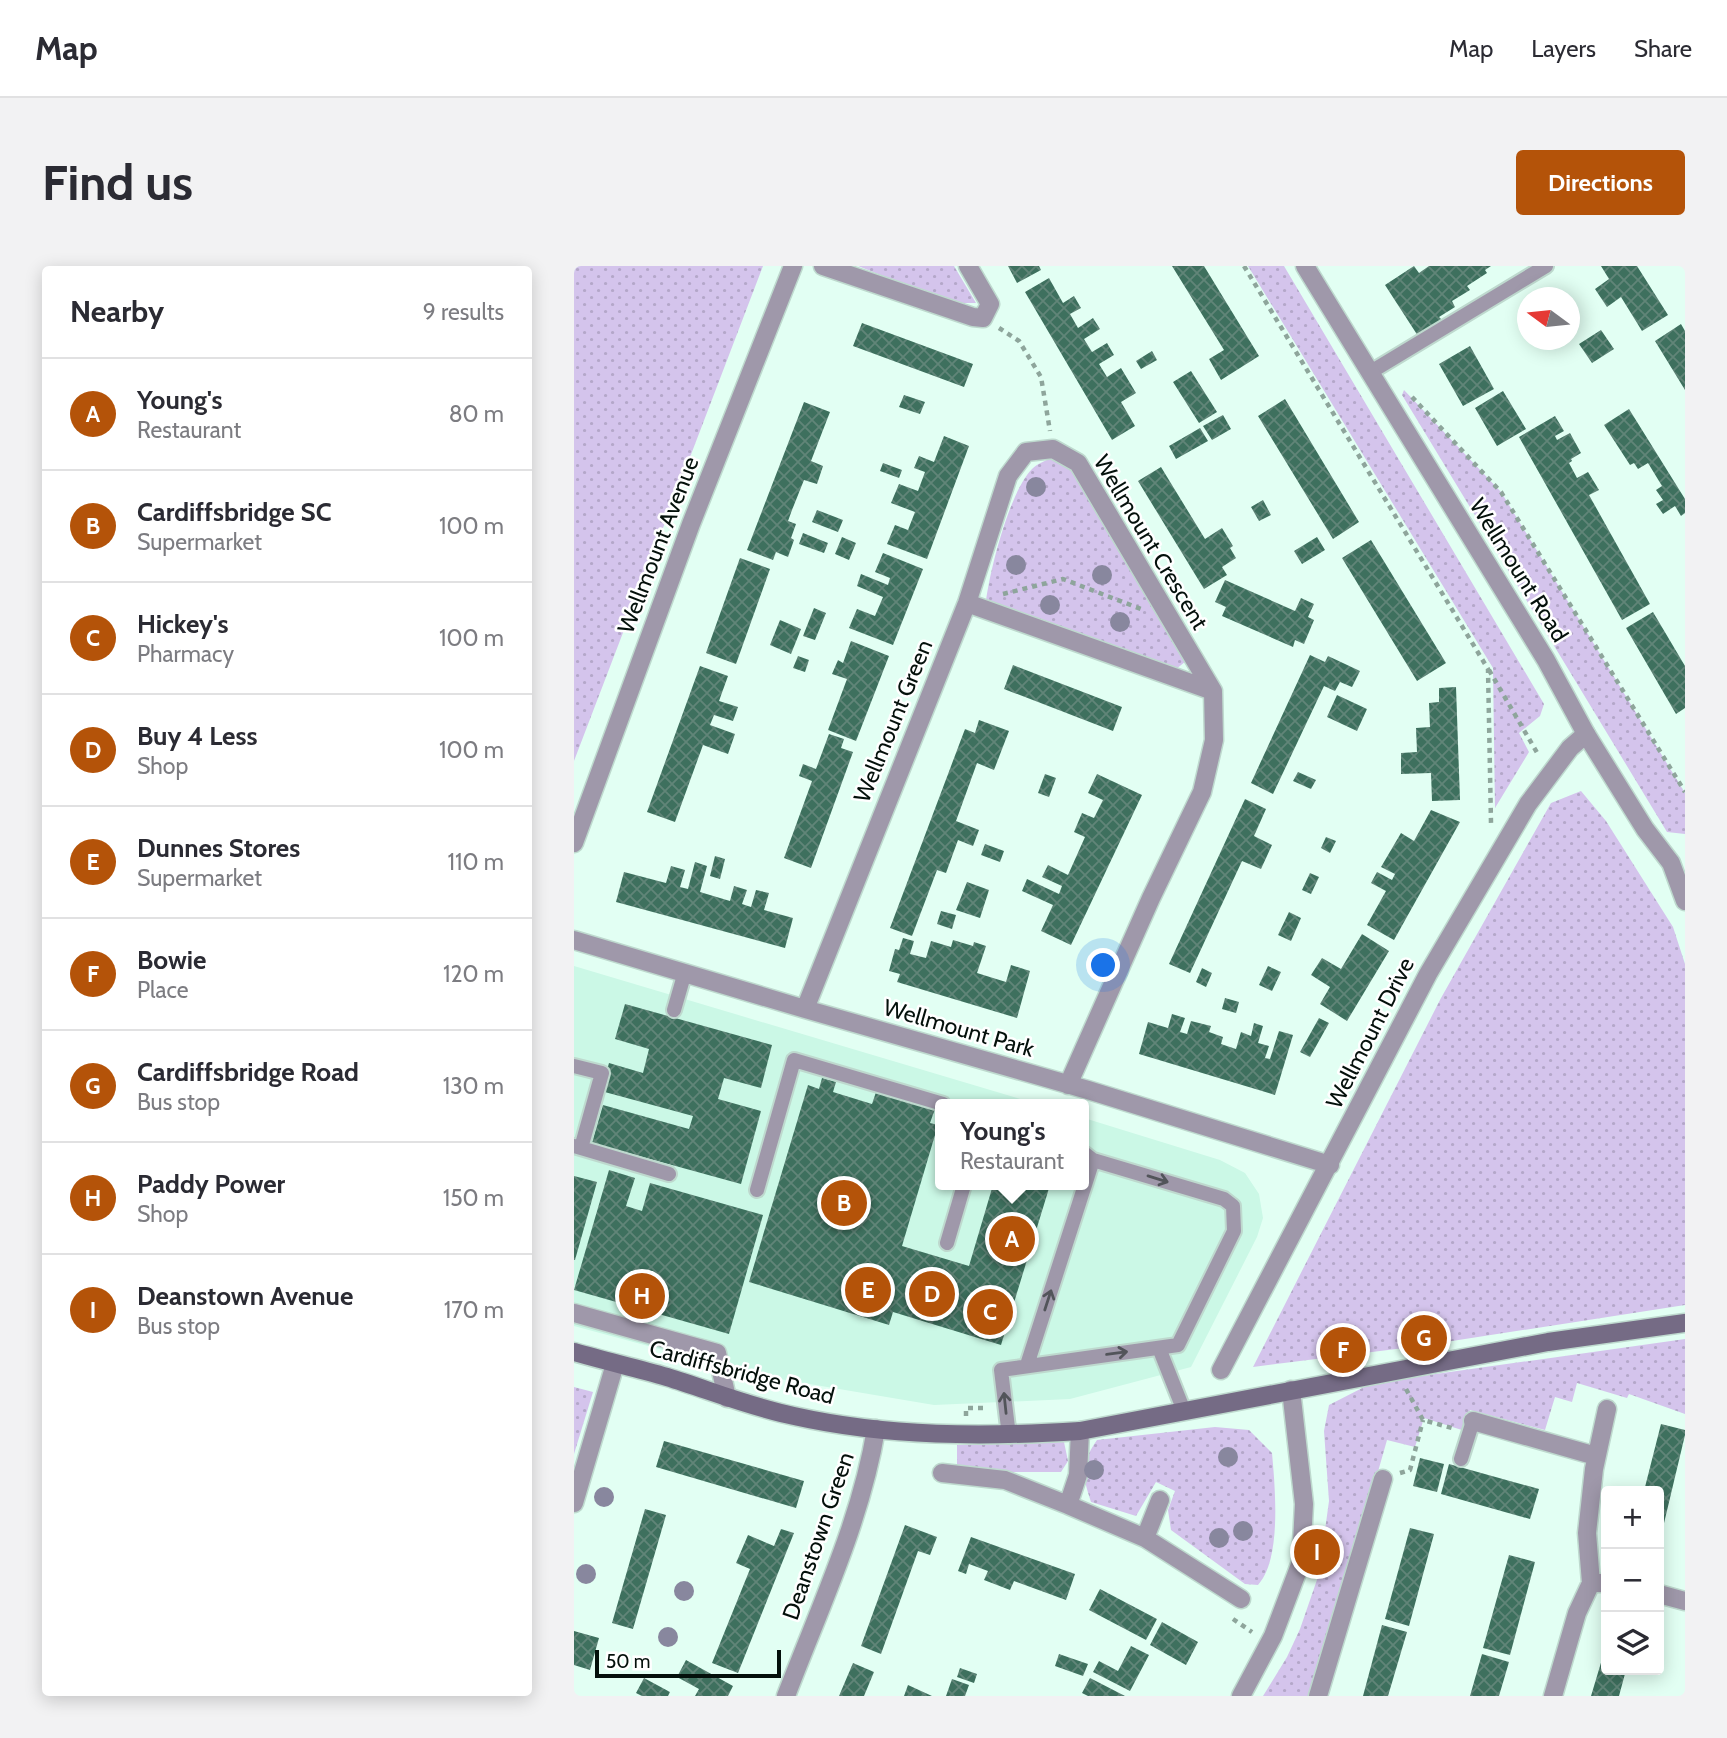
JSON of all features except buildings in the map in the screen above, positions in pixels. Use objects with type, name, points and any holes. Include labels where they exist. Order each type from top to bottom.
[{"type":"main road","name":"Cardiffsbridge Road","points":[[574,1352],[793,1416],[876,1429],[967,1436],[1009,1436],[1080,1431],[1548,1342],[1685,1323]]},
{"type":"street","name":"Wellmount Avenue","points":[[574,843],[691,524],[793,266]]},
{"type":"street","points":[[823,266],[973,317],[983,318],[990,304],[968,266]]},
{"type":"street","name":"Wellmount Road","points":[[1305,266],[1546,660],[1586,734],[1645,829],[1682,881],[1685,901]]},
{"type":"street","name":"Wellmount Green","points":[[804,1009],[967,603],[1009,476],[1026,452],[1053,449]]},
{"type":"street","name":"Wellmount Crescent","points":[[1053,449],[1078,463],[1213,691]]},
{"type":"street","points":[[967,603],[1213,691],[1214,740],[1202,792],[1151,898],[1068,1085]]},
{"type":"street","name":"Wellmount Drive","points":[[1221,1370],[1428,974],[1505,841],[1570,748],[1586,734]]},
{"type":"street","name":"Wellmount Park","points":[[574,940],[1330,1165]]},
{"type":"street","points":[[574,1313],[717,1353],[727,1398]]},
{"type":"street","name":"Cardiffsbridge Road","points":[[574,1503],[615,1364]]},
{"type":"street","points":[[1241,1696],[1270,1643],[1301,1562],[1304,1504],[1291,1390]]},
{"type":"street","points":[[1553,1696],[1577,1613],[1598,1583],[1587,1533],[1596,1456],[1607,1409]]},
{"type":"street","points":[[1473,1421],[1596,1456]]},
{"type":"street","name":"Deanstown Green","points":[[786,1696],[839,1558],[870,1465],[876,1429]]},
{"type":"street","points":[[1068,1505],[1077,1475],[1080,1431]]},
{"type":"street","points":[[942,1473],[1005,1480],[1068,1505],[1145,1538],[1241,1599]]},
{"type":"street","points":[[1318,1696],[1383,1479]]},
{"type":"street","points":[[1145,1538],[1160,1500]]},
{"type":"street","points":[[1664,1595],[1685,1601]]},
{"type":"lane","points":[[1370,373],[1546,266]]},
{"type":"lane","points":[[674,1010],[685,972]]},
{"type":"lane","points":[[757,1190],[794,1060],[935,1102]]},
{"type":"lane","points":[[574,1066],[602,1073],[578,1147],[669,1174]]},
{"type":"lane","points":[[1009,1436],[1001,1370],[1178,1345],[1234,1231],[1233,1206],[1224,1199],[1089,1156]]},
{"type":"lane","points":[[947,1243],[963,1190]]},
{"type":"lane","points":[[1027,1365],[1078,1190]]},
{"type":"lane","points":[[1159,1348],[1184,1411]]},
{"type":"lane","points":[[1461,1459],[1473,1421]]},
{"type":"path","points":[[1244,266],[1550,775]]},
{"type":"path","points":[[983,318],[1019,341],[1041,377],[1053,449]]},
{"type":"path","points":[[1409,394],[1501,492],[1685,792]]},
{"type":"path","points":[[967,603],[1063,579],[1168,618]]},
{"type":"path","points":[[1488,669],[1492,832],[1505,841]]},
{"type":"path","points":[[1383,1479],[1410,1470],[1423,1420]]},
{"type":"path","points":[[1241,1599],[1233,1620],[1270,1643]]},
{"type":"shaded area","points":[[574,266],[763,266],[574,761]]},
{"type":"shaded area","points":[[858,266],[954,266],[976,303],[951,303]]},
{"type":"shaded area","points":[[1248,266],[1284,266],[1544,704],[1540,716],[1519,733],[1529,752],[1495,808],[1493,668]]},
{"type":"shaded area","points":[[1404,390],[1501,492],[1685,793],[1685,834],[1667,832],[1402,395]]},
{"type":"shaded area","points":[[1051,458],[1075,471],[1186,661],[1175,670],[986,601],[997,551],[1016,494],[1032,469]]},
{"type":"shaded area","points":[[1581,791],[1606,821],[1673,927],[1685,964],[1685,1305],[1420,1346],[1253,1367],[1441,998],[1551,803]]},
{"type":"shaded area","points":[[574,966],[1020,1099],[935,1099],[935,1190],[1089,1190],[1089,1120],[1220,1160],[1245,1173],[1259,1194],[1263,1218],[1257,1237],[1191,1367],[1070,1399],[934,1405],[756,1375],[574,1326]]},
{"type":"shaded area","points":[[1685,1339],[1685,1414],[1629,1394],[1627,1398],[1577,1383],[1572,1402],[1555,1397],[1545,1430],[1470,1410],[1465,1431],[1424,1418],[1415,1447],[1387,1440],[1314,1696],[1263,1696],[1287,1657],[1300,1629],[1319,1574],[1329,1501],[1324,1431],[1329,1405],[1372,1383]]},
{"type":"shaded area","points":[[574,1387],[593,1392],[574,1454]]},
{"type":"shaded area","points":[[1215,1427],[1249,1430],[1272,1453],[1274,1541],[1266,1573],[1258,1585],[1245,1584],[1171,1530],[1168,1510],[1175,1491],[1156,1482],[1136,1516],[1091,1502],[1088,1492],[1084,1477],[1085,1463],[1097,1440]]},
{"type":"shaded area","points":[[1064,1442],[1068,1461],[1061,1472],[957,1472],[957,1445]]},
{"type":"place","name":"Cardiffsbridge SC","points":[[844,1203]]},
{"type":"place","name":"Young's","points":[[1012,1239]]},
{"type":"place","name":"Dunnes Stores","points":[[868,1290]]},
{"type":"place","name":"Buy 4 Less","points":[[932,1294]]},
{"type":"place","name":"Paddy Power","points":[[642,1296]]},
{"type":"place","name":"Hickey's","points":[[990,1312]]},
{"type":"place","name":"Cardiffsbridge Road","points":[[1424,1338]]},
{"type":"place","name":"Bowie","points":[[1343,1350]]},
{"type":"place","name":"Deanstown Avenue","points":[[1317,1552]]}]
